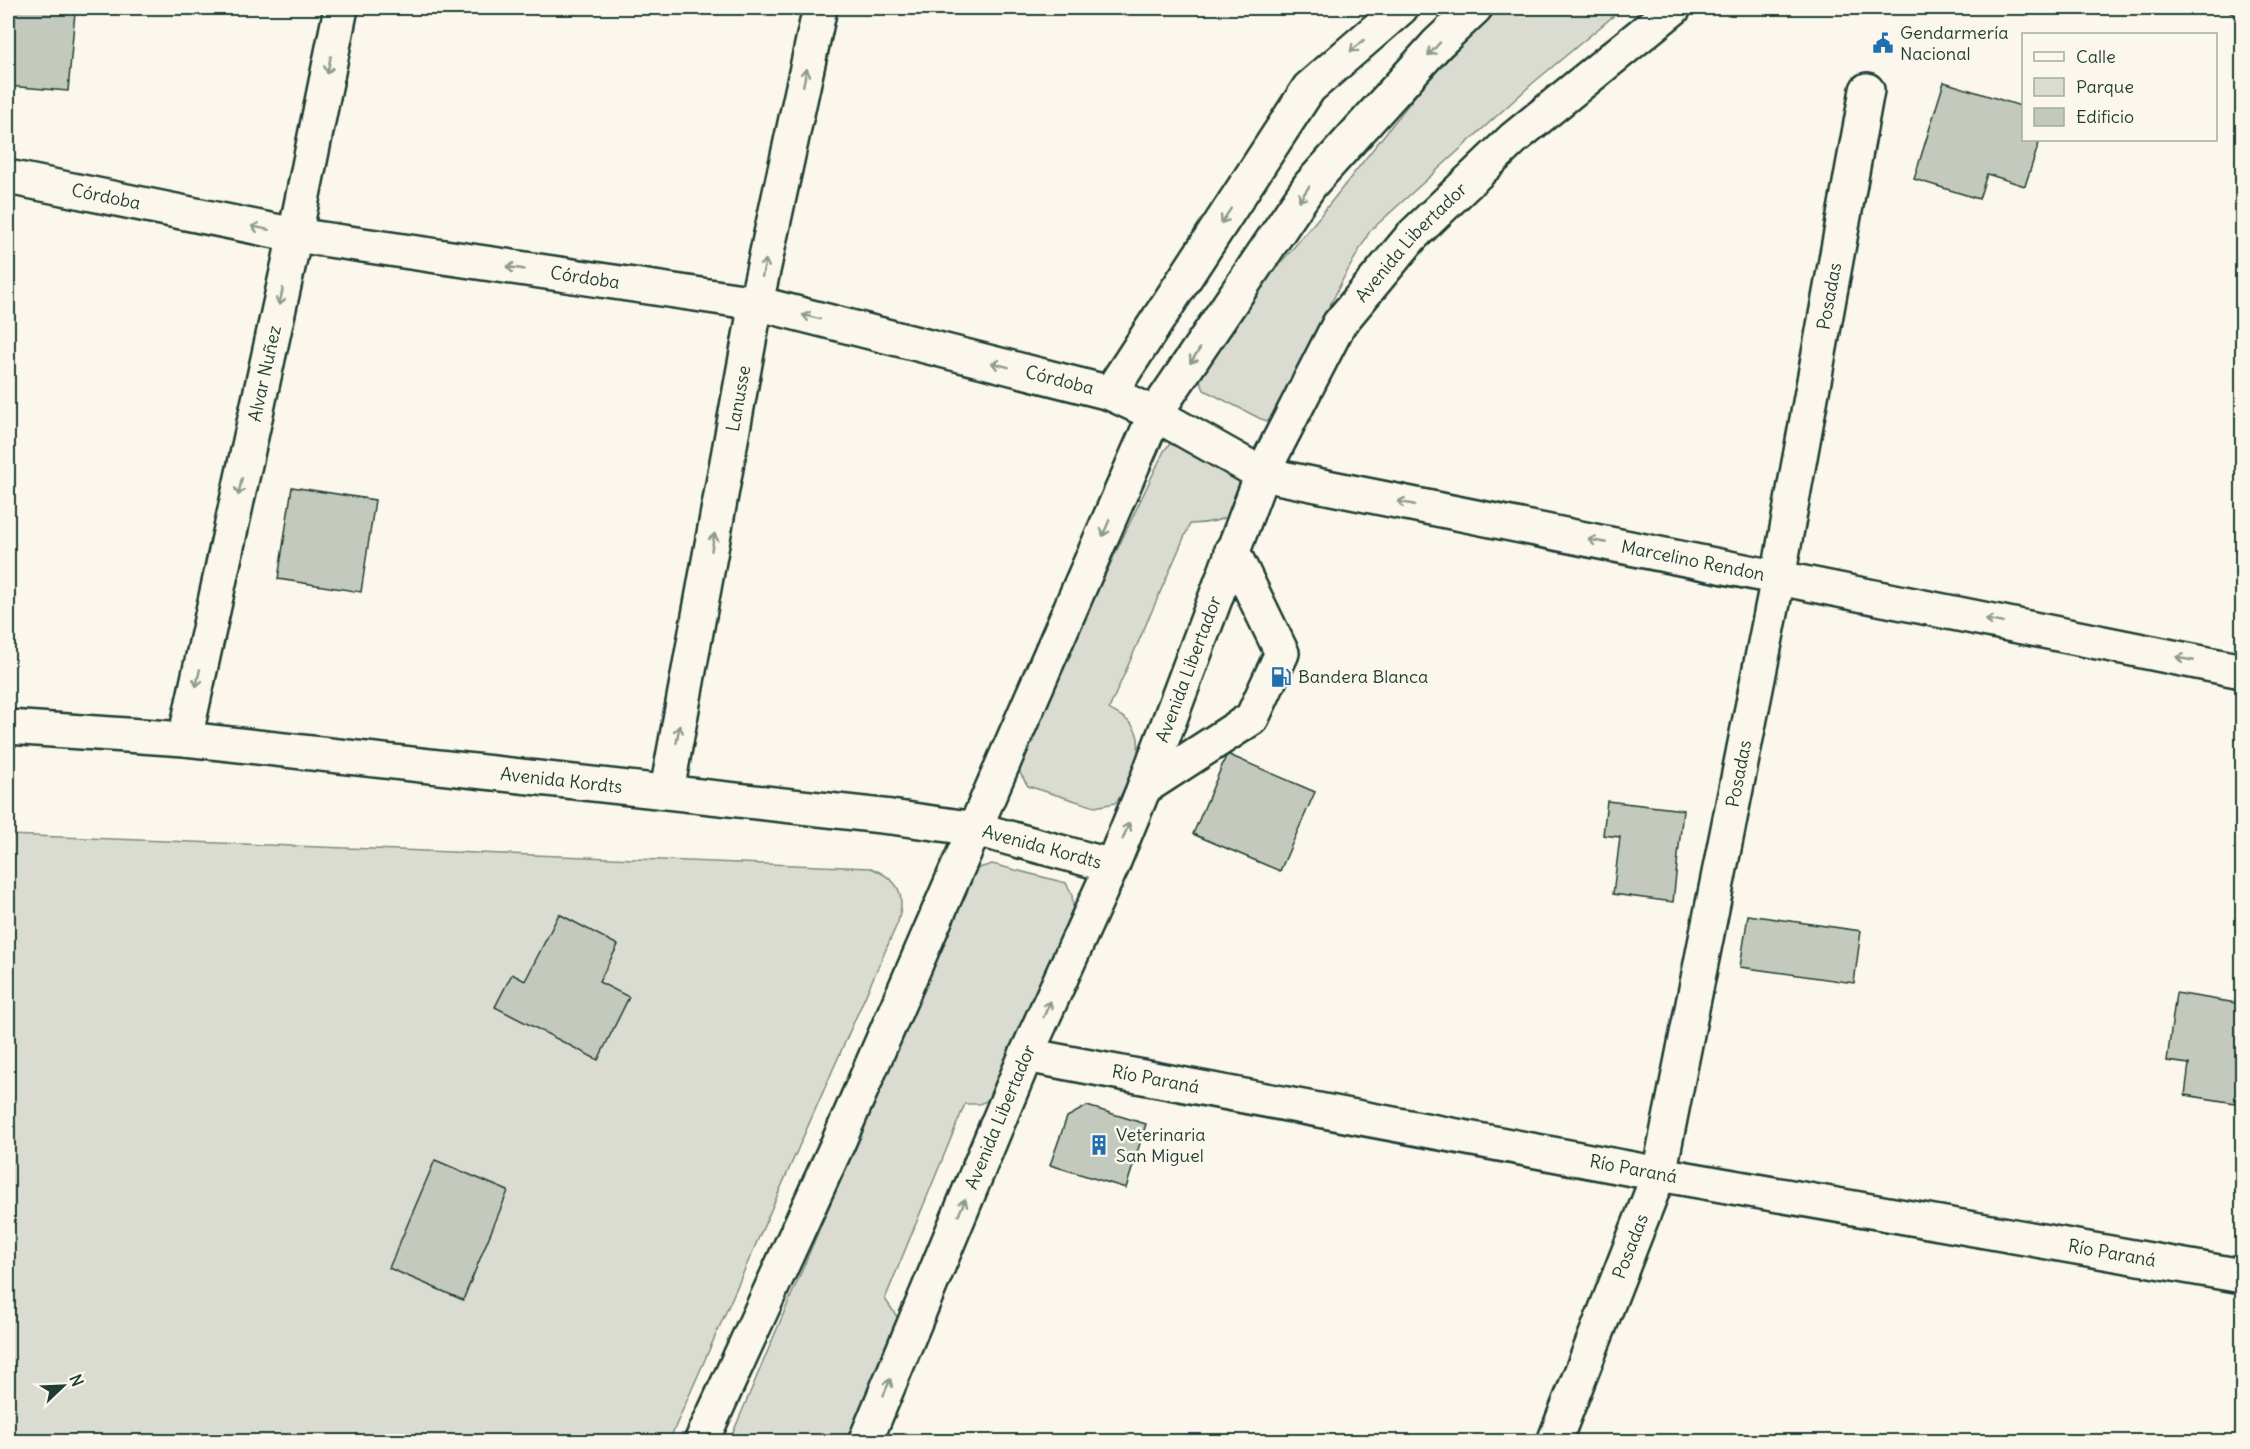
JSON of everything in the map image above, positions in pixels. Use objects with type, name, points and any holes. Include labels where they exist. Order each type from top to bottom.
[{"type":"street","name":"Alvar Nuñez","points":[[185,739],[295,236],[341,8]]},
{"type":"street","name":"Lanusse","points":[[667,791],[756,303],[820,8]]},
{"type":"street","points":[[1110,393],[1309,88],[1401,8]]},
{"type":"street","points":[[701,1442],[838,1143],[1155,414],[1310,185],[1437,44],[1475,8]]},
{"type":"street","name":"Avenida Libertador","points":[[865,1442],[1026,1055],[1112,866],[1144,788],[1262,474],[1339,324],[1412,236],[1514,138],[1674,8]]},
{"type":"street","name":"Posadas","points":[[1554,1442],[1659,1174],[1778,578],[1867,90]]},
{"type":"street","name":"Córdoba","points":[[8,177],[295,236],[756,303],[1110,393],[1155,414]]},
{"type":"street","name":"Marcelino Rendon","points":[[1155,414],[1262,474],[2242,671]]},
{"type":"street","points":[[1144,788],[1252,718],[1282,653],[1232,550]]},
{"type":"street","name":"Avenida Kordts","points":[[8,727],[185,739],[891,817],[976,829],[1112,866]]},
{"type":"street","name":"Río Paraná","points":[[1026,1055],[1659,1174],[2242,1276]]},
{"type":"green space","points":[[1500,8],[1623,8],[1533,83],[1370,231],[1343,279],[1274,419],[1268,421],[1261,419],[1204,390],[1199,378],[1200,371],[1241,310],[1320,216],[1431,76]]},
{"type":"green space","points":[[1172,441],[1247,478],[1237,512],[1215,521],[1190,524],[1109,709],[1127,720],[1135,730],[1138,749],[1133,769],[1115,803],[1095,807],[1028,786],[1020,773],[1018,758],[1164,451]]},
{"type":"green space","points":[[8,835],[871,868],[888,877],[900,895],[898,922],[669,1441],[8,1442]]},
{"type":"green space","points":[[992,864],[1066,883],[1072,894],[1073,907],[992,1099],[979,1104],[965,1104],[885,1299],[898,1318],[898,1325],[849,1441],[729,1442],[969,877],[979,868]]},
{"type":"building","points":[[11,8],[75,12],[68,91],[8,86]]},
{"type":"building","points":[[2222,8],[2242,8],[2242,19]]},
{"type":"building","points":[[1944,82],[2022,106],[2022,141],[2040,141],[2025,186],[1987,174],[1979,199],[1914,179]]},
{"type":"building","points":[[292,487],[375,500],[361,592],[278,579]]},
{"type":"building","points":[[1227,754],[1315,792],[1280,871],[1193,834]]},
{"type":"building","points":[[1607,801],[1683,810],[1673,902],[1613,894],[1620,837],[1603,835]]},
{"type":"building","points":[[559,914],[618,945],[599,982],[629,997],[598,1060],[495,1007],[512,974],[525,981]]},
{"type":"building","points":[[1748,915],[1861,931],[1854,983],[1740,967]]},
{"type":"building","points":[[2176,993],[2242,1004],[2242,1104],[2185,1095],[2189,1064],[2167,1061]]},
{"type":"building","name":"Veterinaria San Miguel","points":[[1087,1106],[1146,1124],[1126,1188],[1050,1165],[1067,1117]]},
{"type":"building","points":[[435,1160],[508,1191],[463,1300],[389,1268]]},
{"type":"place","name":"Gendarmería Nacional","points":[[1883,43]]},
{"type":"place","name":"Bandera Blanca","points":[[1281,677]]},
{"type":"place","name":"Veterinaria San Miguel","points":[[1099,1145]]}]
